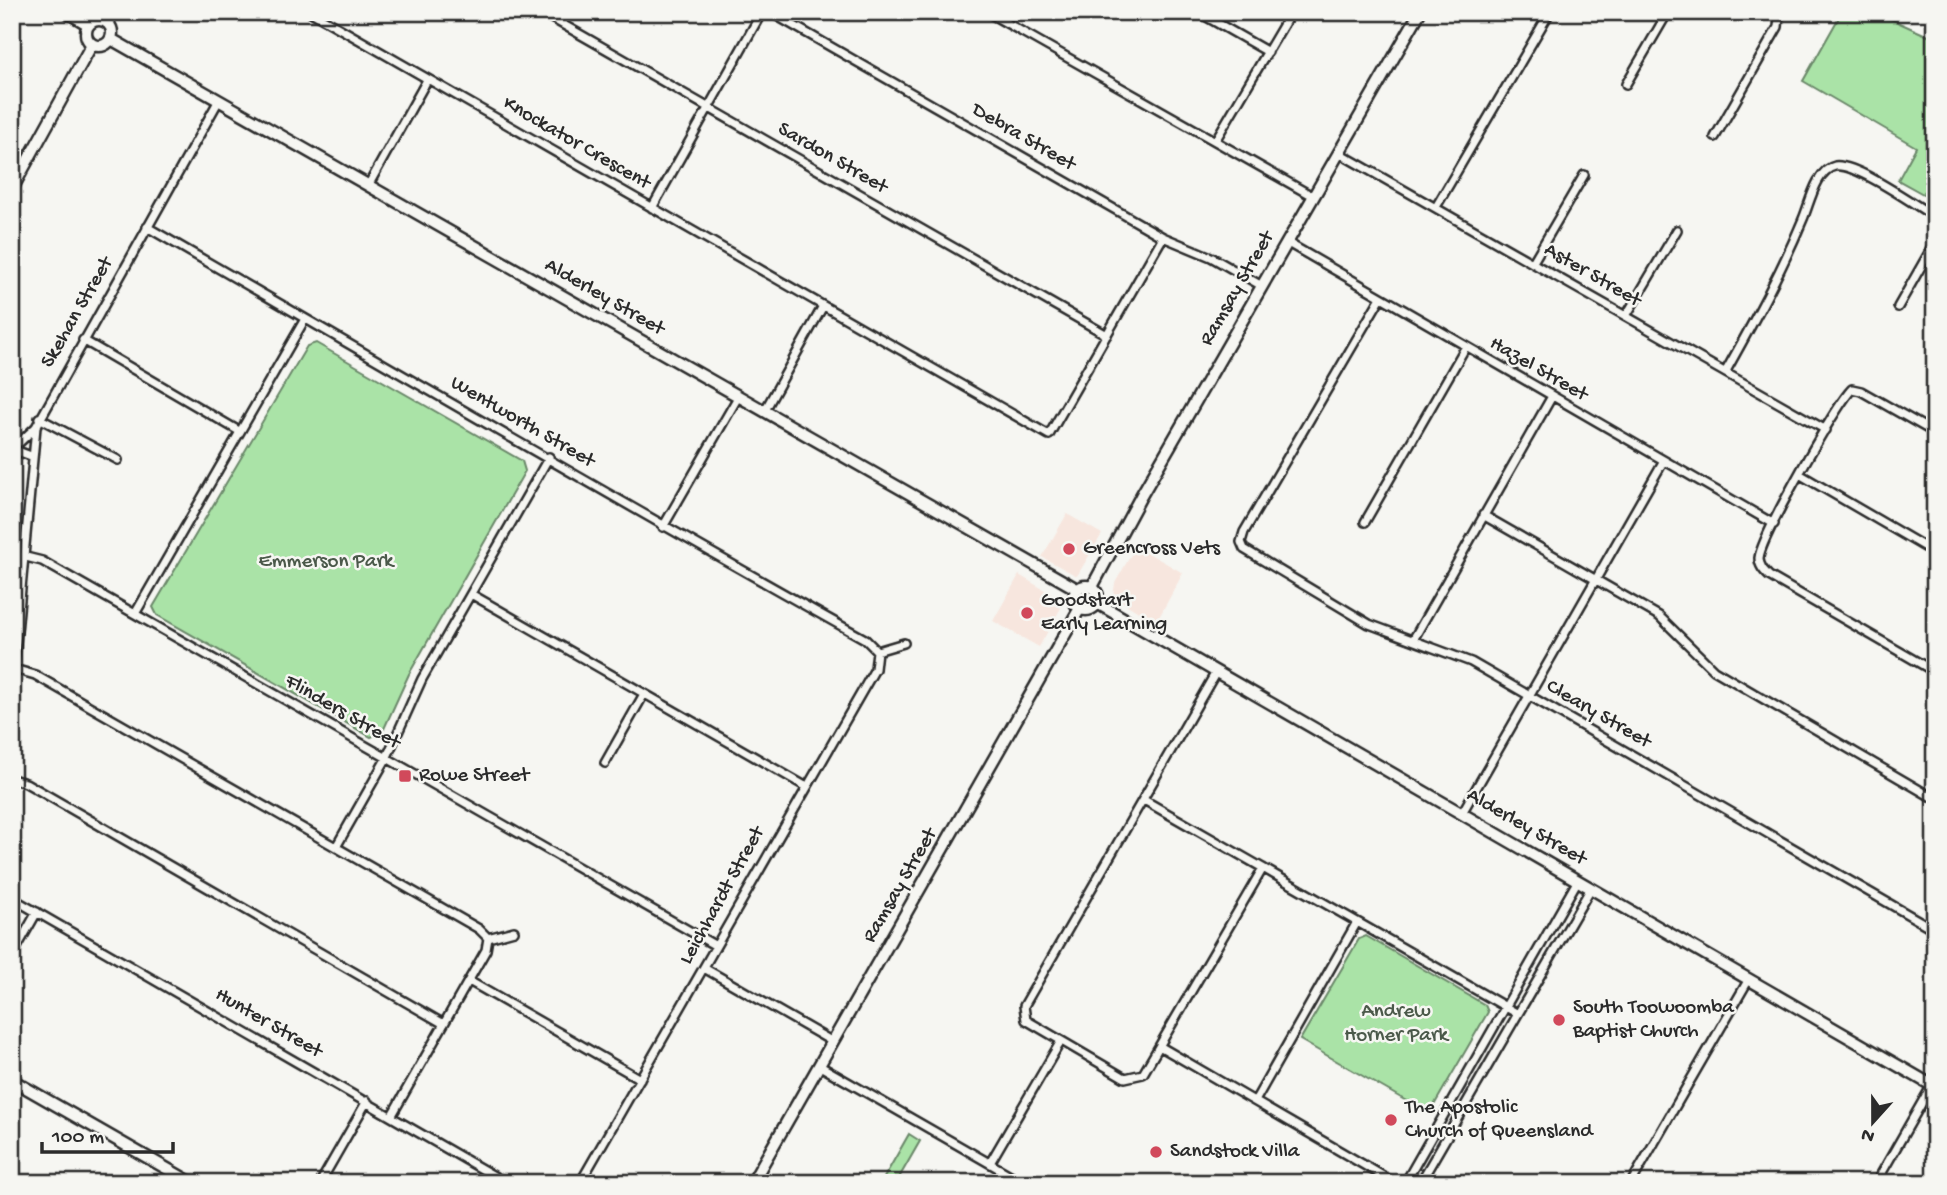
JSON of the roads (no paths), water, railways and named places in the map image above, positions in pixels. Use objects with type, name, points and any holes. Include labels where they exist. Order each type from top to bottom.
[{"type":"street","points":[[67,12],[89,25]]},
{"type":"street","name":"Knockator Crescent","points":[[311,12],[1049,435]]},
{"type":"street","name":"Sardon Street","points":[[541,12],[1107,335]]},
{"type":"street","points":[[652,208],[762,12]]},
{"type":"street","name":"Debra Street","points":[[771,12],[1163,237],[1211,257],[1262,286]]},
{"type":"street","points":[[987,12],[1314,197]]},
{"type":"street","points":[[1198,12],[1268,52]]},
{"type":"street","points":[[1215,141],[1291,12]]},
{"type":"street","name":"Ramsay Street","points":[[1092,587],[1420,12]]},
{"type":"street","points":[[1436,207],[1550,12]]},
{"type":"street","points":[[1626,84],[1668,12]]},
{"type":"street","points":[[1715,137],[1774,34],[1776,15]]},
{"type":"street","points":[[108,17],[112,30],[111,38],[102,46],[92,44],[86,36],[89,25],[108,17]]},
{"type":"street","name":"Alderley Street","points":[[111,38],[1077,589]]},
{"type":"street","points":[[12,189],[92,44]]},
{"type":"street","points":[[369,184],[426,80]]},
{"type":"street","name":"Skehan Street","points":[[12,686],[31,456],[39,418],[219,100]]},
{"type":"street","name":"Aster Street","points":[[1339,153],[1826,430]]},
{"type":"street","points":[[1726,371],[1777,279],[1815,189],[1826,170],[1834,166],[1852,170],[1935,217]]},
{"type":"street","points":[[1533,262],[1584,175]]},
{"type":"street","name":"Wentworth Street","points":[[147,227],[549,457],[663,527],[865,639],[877,651]]},
{"type":"street","points":[[1626,316],[1677,230]]},
{"type":"street","points":[[1054,446],[1049,435],[1163,237]]},
{"type":"street","points":[[1898,307],[1935,242]]},
{"type":"street","name":"Hazel Street","points":[[1287,243],[1551,398],[1774,524]]},
{"type":"street","name":"Cleary Street","points":[[1380,299],[1241,542],[1252,556],[1369,624],[1460,656],[1935,930]]},
{"type":"street","points":[[764,412],[823,306]]},
{"type":"street","points":[[135,614],[305,319]]},
{"type":"street","points":[[83,340],[239,431]]},
{"type":"street","points":[[1365,522],[1465,348]]},
{"type":"street","points":[[1935,433],[1861,391],[1852,389],[1774,524],[1761,550],[1760,565],[1769,576],[1935,672]]},
{"type":"street","points":[[663,527],[738,397]]},
{"type":"street","points":[[1413,640],[1551,398]]},
{"type":"street","points":[[39,418],[118,460]]},
{"type":"street","points":[[12,443],[20,442],[36,427]]},
{"type":"street","points":[[12,449],[31,456]]},
{"type":"street","points":[[336,847],[386,759],[422,680],[549,457]]},
{"type":"street","points":[[1462,813],[1663,461]]},
{"type":"street","points":[[1801,475],[1935,553]]},
{"type":"street","points":[[1483,515],[1659,616],[1714,670],[1935,799]]},
{"type":"street","name":"Flinders Street","points":[[22,556],[42,561],[716,946]]},
{"type":"street","points":[[1092,587],[1098,594],[1097,603],[1090,609],[1080,608],[1074,600],[1077,589],[1092,587]]},
{"type":"street","points":[[471,594],[805,786]]},
{"type":"street","name":"Alderley Street","points":[[1097,603],[1933,1086]]},
{"type":"street","name":"Ramsay Street","points":[[752,1183],[1080,608]]},
{"type":"street","points":[[877,651],[904,643]]},
{"type":"street","name":"Leichhardt Street","points":[[580,1183],[805,786],[875,669],[877,651]]},
{"type":"street","points":[[13,670],[35,675],[479,929],[488,938]]},
{"type":"street","points":[[1216,672],[1024,1006],[1023,1014],[1029,1023],[1125,1078],[1136,1078],[1146,1071],[1161,1047],[1263,868]]},
{"type":"street","points":[[605,763],[644,694]]},
{"type":"street","points":[[12,779],[38,790],[444,1024]]},
{"type":"street","points":[[1144,800],[1518,1014]]},
{"type":"street","points":[[1405,1183],[1578,880]]},
{"type":"street","points":[[1420,1183],[1591,888]]},
{"type":"street","name":"Hunter Street","points":[[12,898],[506,1183]]},
{"type":"street","points":[[12,956],[37,912]]},
{"type":"street","points":[[1255,1101],[1357,922]]},
{"type":"street","points":[[488,938],[514,931]]},
{"type":"street","points":[[392,1115],[486,950],[488,938]]},
{"type":"street","points":[[704,968],[833,1042]]},
{"type":"street","points":[[1631,1183],[1749,979]]},
{"type":"street","points":[[469,981],[640,1079]]},
{"type":"street","points":[[990,1163],[1061,1041]]},
{"type":"street","points":[[1161,1047],[1395,1183]]},
{"type":"street","points":[[820,1066],[1024,1183]]},
{"type":"street","points":[[12,1080],[192,1183]]},
{"type":"street","points":[[1876,1183],[1933,1086]]},
{"type":"street","points":[[320,1183],[367,1101]]},
{"type":"place","name":"Greencross Vets","points":[[1069,549]]},
{"type":"place","name":"Goodstart Early Learning","points":[[1027,613]]},
{"type":"place","name":"Rowe Street","points":[[405,776]]},
{"type":"place","name":"South Toowoomba Baptist Church","points":[[1559,1020]]},
{"type":"place","name":"The Apostolic Church of Queensland","points":[[1391,1120]]},
{"type":"place","name":"Sandstock Villa","points":[[1156,1152]]},
{"type":"park label","name":"Emmerson Park","points":[[326,562]]},
{"type":"park label","name":"Andrew Horner Park","points":[[1396,1024]]}]
